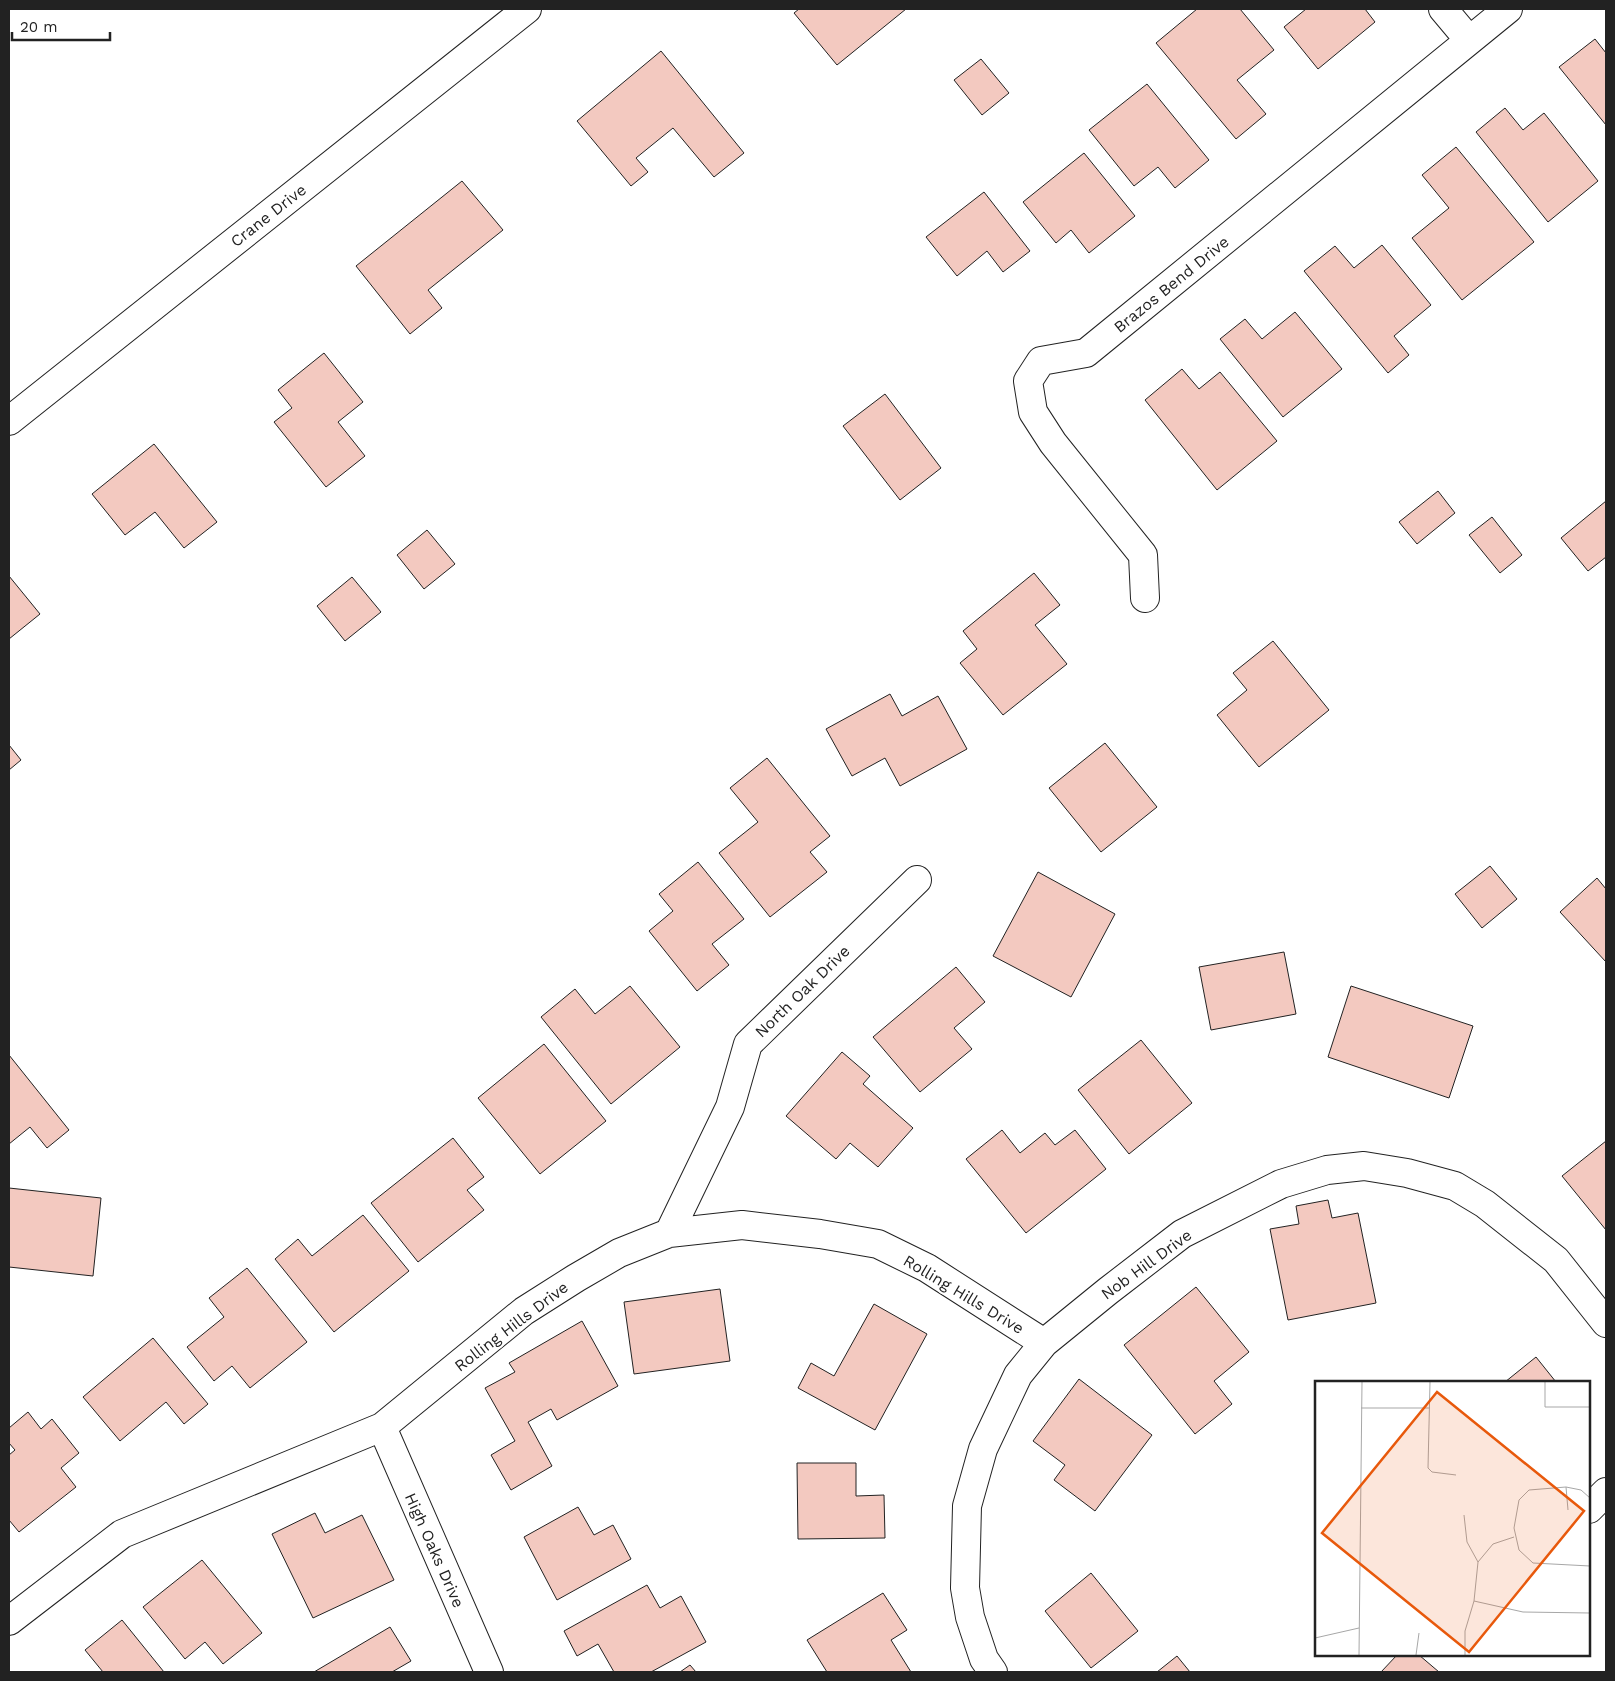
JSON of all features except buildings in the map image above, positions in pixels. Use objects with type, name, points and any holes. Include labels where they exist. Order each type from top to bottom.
[{"type":"street","name":"Crane Drive","points":[[9,421],[527,9]]},
{"type":"street","points":[[1444,9],[1469,40]]},
{"type":"street","name":"Brazos Bend Drive","points":[[1145,598],[1143,555],[1053,443],[1033,412],[1028,381],[1041,361],[1086,354],[1508,9]]},
{"type":"street","name":"North Oak Drive","points":[[669,1233],[730,1107],[748,1044],[918,880]]},
{"type":"street","name":"Nob Hill Drive","points":[[993,1672],[984,1659],[970,1617],[965,1588],[967,1506],[983,1449],[1018,1375],[1044,1343],[1182,1234],[1281,1184],[1327,1170],[1364,1166],[1407,1173],[1455,1186],[1485,1204],[1556,1260],[1606,1323]]},
{"type":"street","name":"Rolling Hills Drive","points":[[9,1621],[122,1534],[382,1427],[524,1312],[576,1278],[620,1253],[669,1233],[742,1225],[820,1234],[878,1244],[927,1268],[1044,1343]]},
{"type":"street","name":"High Oaks Drive","points":[[382,1427],[489,1672]]},
{"type":"street","points":[[1590,1508],[1606,1492]]}]
